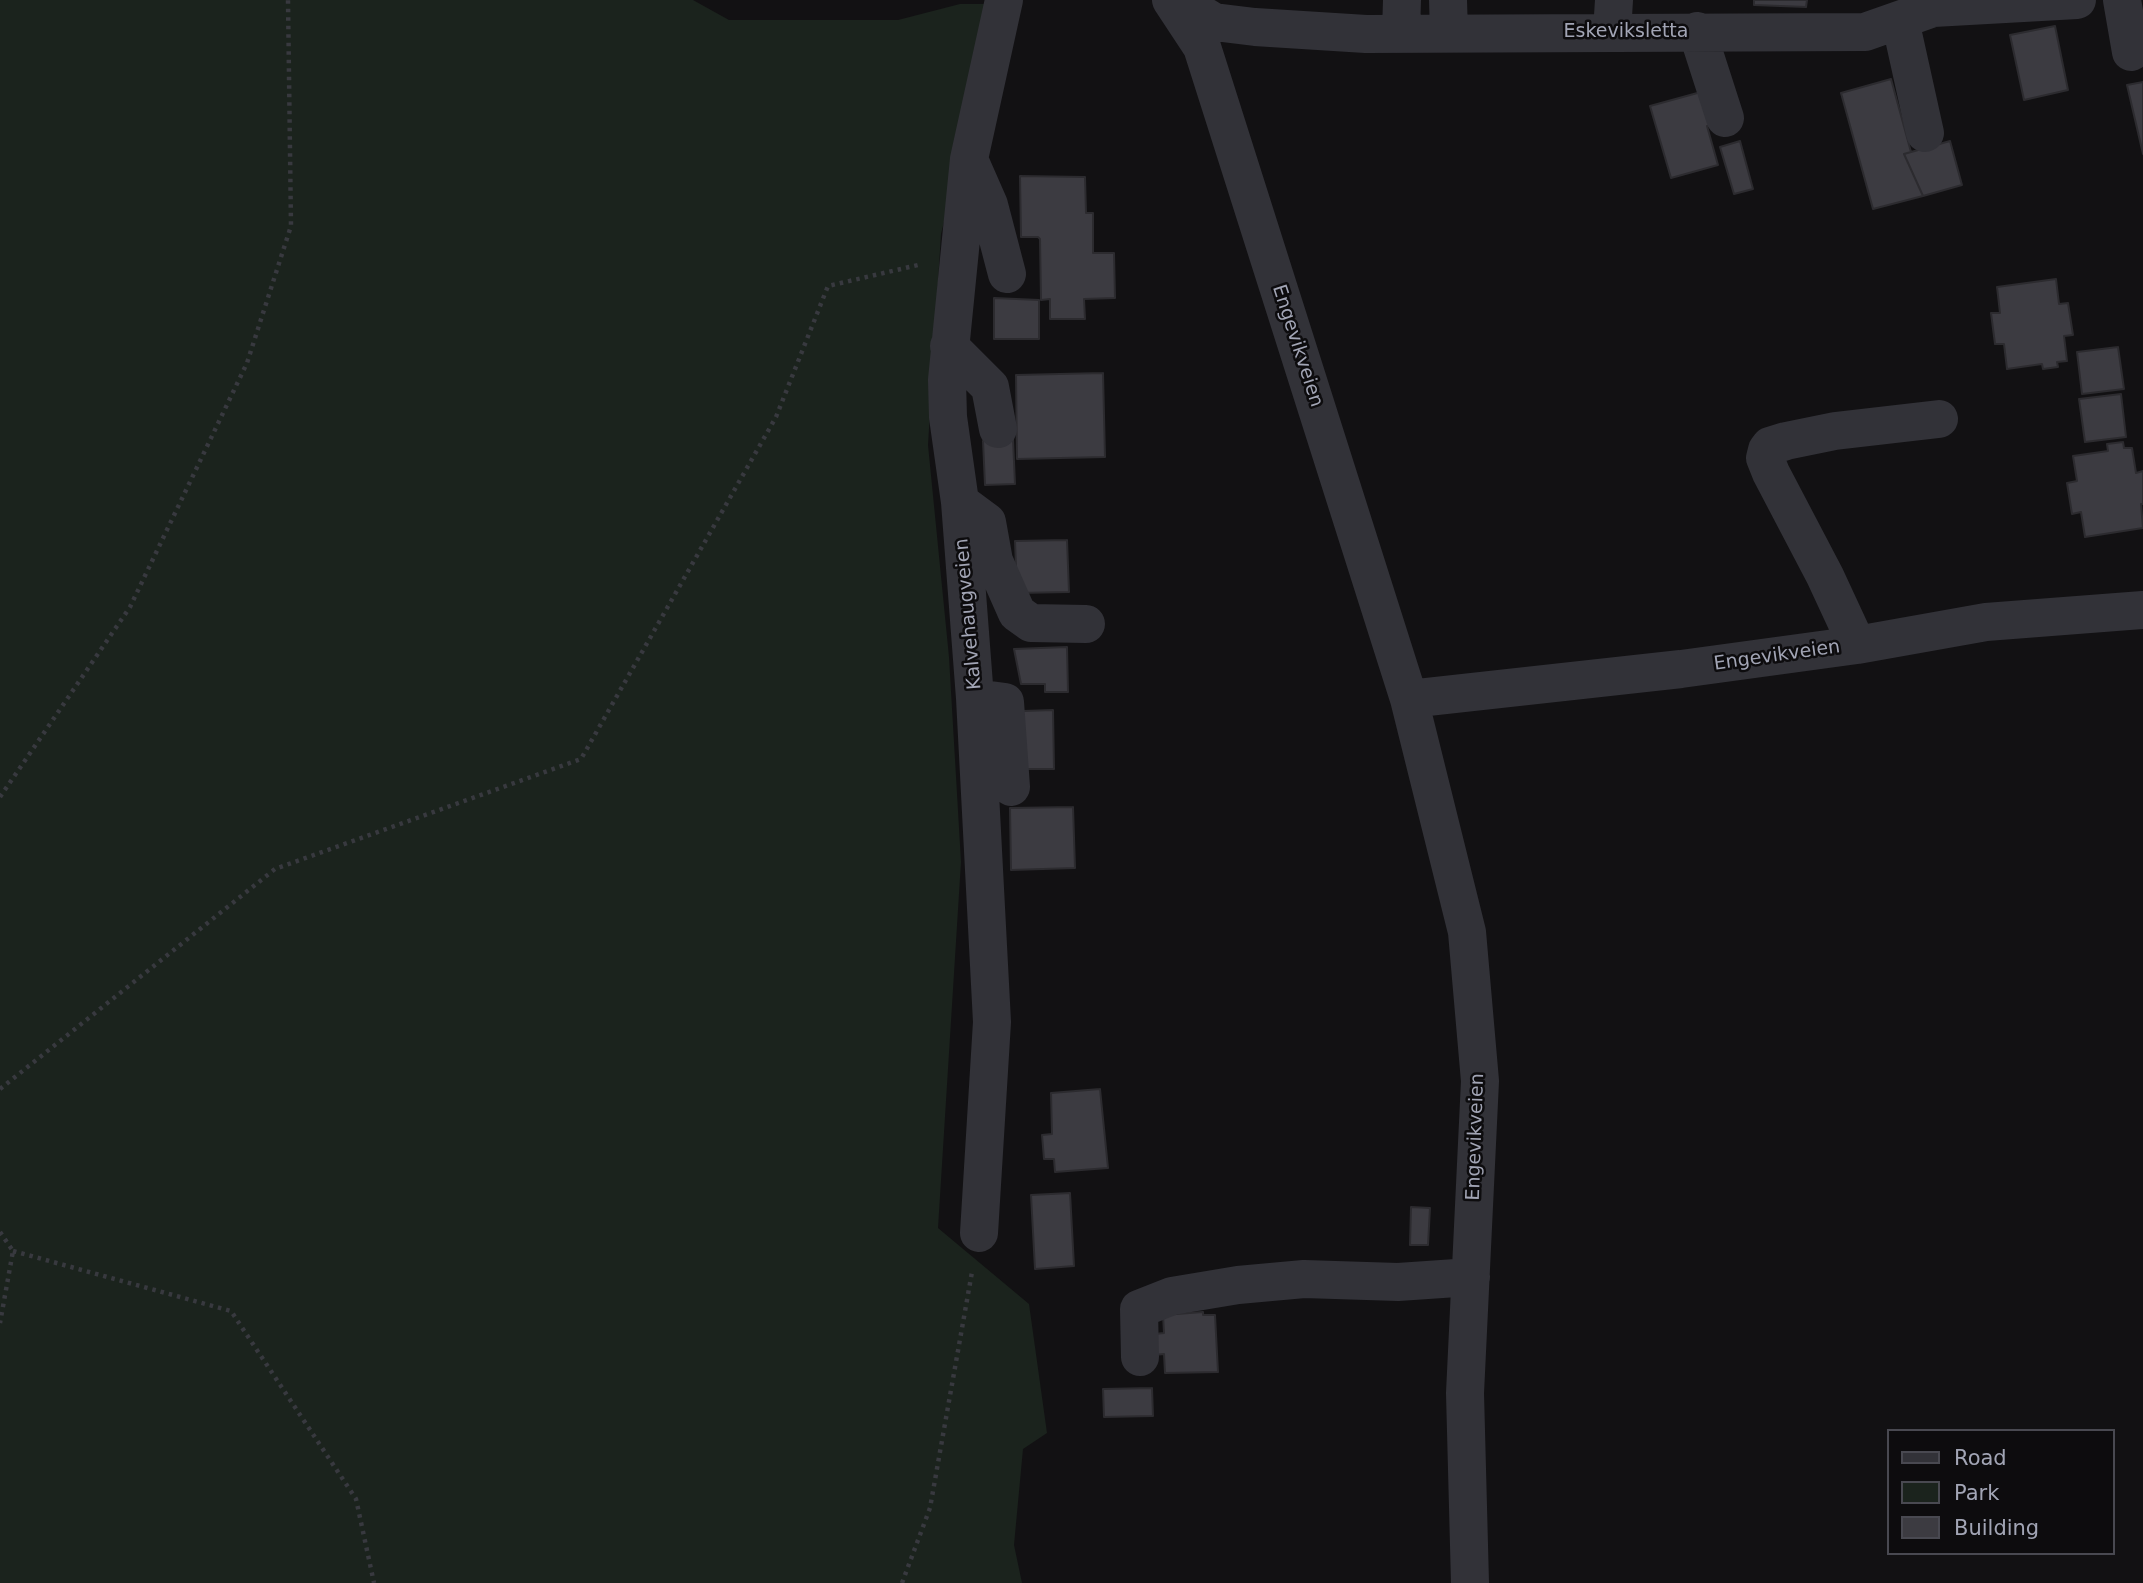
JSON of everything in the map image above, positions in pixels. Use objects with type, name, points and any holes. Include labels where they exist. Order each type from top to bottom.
[{"type":"street","name":"Kalvehaugveien","points":[[979,1233],[992,1023],[975,698],[960,502],[948,416],[947,380],[969,159],[1004,0]]},
{"type":"street","name":"Engevikveien","points":[[1171,0],[1202,47],[1409,699],[1467,932],[1480,1080],[1465,1393],[1470,1583]]},
{"type":"street","name":"Eskeviksletta","points":[[1178,0],[1214,22],[1366,34],[1402,17],[1613,16],[1865,32],[1933,8],[2077,0]]},
{"type":"street","points":[[2122,0],[2131,52]]},
{"type":"street","points":[[1900,20],[1925,133]]},
{"type":"street","points":[[1714,21],[1724,118]]},
{"type":"street","points":[[969,159],[989,205],[1007,274]]},
{"type":"street","points":[[949,346],[990,387],[998,429]]},
{"type":"street","points":[[1857,645],[1825,576],[1771,473],[1765,458],[1766,450],[1770,446],[1835,431],[1939,419]]},
{"type":"street","points":[[960,502],[987,522],[994,561],[1017,613],[1031,623],[1086,624]]},
{"type":"street","name":"Engevikveien","points":[[1409,699],[1681,669],[1857,645],[1986,622],[2143,610]]},
{"type":"street","points":[[975,698],[1005,702],[1011,787]]},
{"type":"street","points":[[1140,1357],[1139,1309],[1172,1296],[1238,1285],[1304,1279],[1398,1282],[1471,1277]]},
{"type":"path","points":[[0,797],[130,607],[247,363],[291,226],[288,0]]},
{"type":"path","points":[[0,1089],[275,869],[581,759],[776,417],[828,286],[958,257]]},
{"type":"path","points":[[0,1232],[13,1251],[231,1311],[356,1499],[374,1583]]},
{"type":"path","points":[[902,1583],[930,1508],[979,1233]]},
{"type":"path","points":[[0,1323],[13,1251]]},
{"type":"green space","points":[[0,0],[693,0],[729,20],[898,20],[960,4],[991,4],[968,125],[941,234],[928,445],[949,657],[961,862],[938,1228],[1029,1304],[1047,1433],[1023,1449],[1014,1545],[1022,1583],[0,1583]]},
{"type":"building","points":[[1754,0],[1807,0],[1806,7],[1754,5]]},
{"type":"building","points":[[2055,26],[2068,90],[2024,100],[2010,35]]},
{"type":"building","points":[[1891,79],[1911,152],[1904,154],[1923,196],[1873,209],[1841,93]]},
{"type":"building","points":[[2143,82],[2143,154],[2127,85]]},
{"type":"building","points":[[1701,92],[1718,165],[1671,178],[1650,106]]},
{"type":"building","points":[[1740,141],[1753,189],[1734,194],[1720,147]]},
{"type":"building","points":[[1950,141],[1962,185],[1923,196],[1904,154]]},
{"type":"building","points":[[1020,176],[1085,177],[1086,213],[1093,213],[1093,253],[1114,253],[1115,298],[1084,299],[1085,319],[1050,319],[1050,299],[1041,300],[1040,239],[1021,237]]},
{"type":"building","points":[[2056,279],[2059,304],[2068,303],[2073,335],[2064,336],[2067,361],[2057,362],[2058,367],[2043,369],[2042,364],[2007,369],[2004,344],[1995,344],[1991,313],[2000,313],[1997,287]]},
{"type":"building","points":[[994,298],[1039,300],[1039,339],[994,339]]},
{"type":"building","points":[[2118,347],[2124,389],[2082,394],[2077,352]]},
{"type":"building","points":[[1103,373],[1105,457],[1017,459],[1016,375]]},
{"type":"building","points":[[2121,394],[2126,437],[2085,442],[2079,399]]},
{"type":"building","points":[[1013,439],[1015,484],[985,485],[983,441]]},
{"type":"building","points":[[2123,442],[2124,448],[2132,448],[2136,473],[2143,471],[2143,528],[2085,537],[2081,512],[2072,514],[2067,483],[2077,481],[2073,456],[2108,451],[2107,444]]},
{"type":"building","points":[[1067,540],[1069,592],[1017,593],[1015,541]]},
{"type":"building","points":[[1067,647],[1068,692],[1045,692],[1045,684],[1021,684],[1014,649]]},
{"type":"building","points":[[1053,710],[1054,769],[1024,769],[1023,711]]},
{"type":"building","points":[[1073,807],[1075,868],[1011,870],[1010,808]]},
{"type":"building","points":[[1100,1089],[1108,1168],[1055,1172],[1054,1159],[1044,1159],[1042,1135],[1052,1134],[1051,1093]]},
{"type":"building","points":[[1070,1193],[1074,1266],[1035,1269],[1031,1195]]},
{"type":"building","points":[[1411,1207],[1430,1208],[1428,1245],[1410,1245]]},
{"type":"building","points":[[1203,1312],[1203,1315],[1215,1315],[1218,1372],[1165,1373],[1164,1354],[1154,1355],[1154,1334],[1164,1333],[1163,1315]]},
{"type":"building","points":[[1152,1388],[1153,1416],[1104,1417],[1103,1389]]}]
